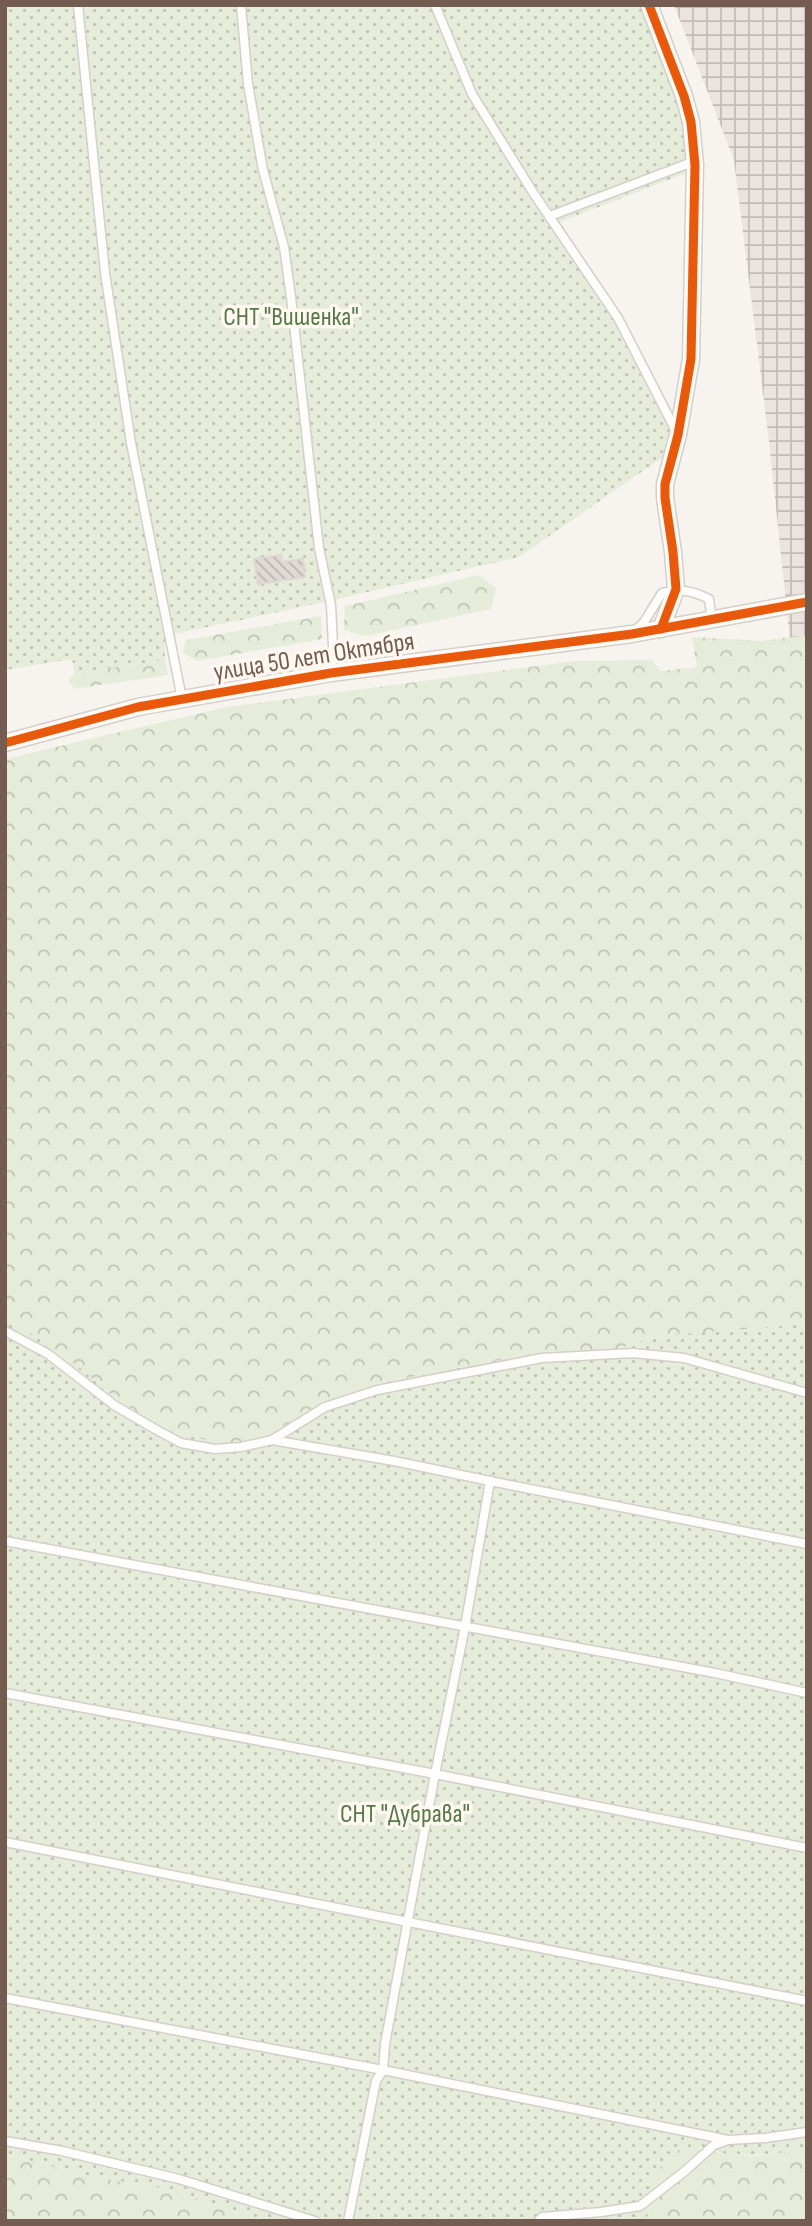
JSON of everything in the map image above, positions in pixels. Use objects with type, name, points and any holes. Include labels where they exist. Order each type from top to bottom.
[{"type":"street","points":[[649,5],[684,96],[691,122],[695,161],[691,359],[678,435],[665,484],[676,589],[661,629]]},
{"type":"street","name":"улица 50 лет Октября","points":[[5,743],[138,707],[182,699],[331,673],[632,634],[807,602]]},
{"type":"lane","points":[[78,5],[109,299],[131,443],[182,699]]},
{"type":"lane","points":[[241,5],[248,84],[263,170],[284,247],[291,297],[319,548],[331,605],[331,673]]},
{"type":"lane","points":[[435,5],[472,94],[618,318],[678,435]]},
{"type":"lane","points":[[550,216],[695,161]]},
{"type":"lane","points":[[632,634],[644,622],[662,593],[676,589],[696,592],[709,599],[711,612],[702,622]]},
{"type":"lane","points":[[5,1331],[48,1353],[114,1405],[181,1443],[215,1449],[242,1447],[272,1440],[326,1407],[377,1390],[542,1358],[633,1353],[684,1358],[807,1393]]},
{"type":"lane","points":[[272,1440],[394,1461],[807,1544]]},
{"type":"lane","points":[[348,2221],[376,2081],[383,2070],[385,2044],[491,1481]]},
{"type":"lane","points":[[5,1541],[715,1673],[807,1693]]},
{"type":"lane","points":[[5,1693],[807,1848]]},
{"type":"lane","points":[[5,1842],[807,2001]]},
{"type":"lane","points":[[5,1998],[383,2070],[728,2140],[807,2132]]},
{"type":"lane","points":[[538,2221],[542,2217],[640,2206],[714,2145],[728,2140]]},
{"type":"lane","points":[[5,2141],[62,2151],[179,2179],[315,2221]]},
{"type":"shaded area","points":[[674,5],[807,5],[807,668],[792,659],[769,441],[734,160]]},
{"type":"green space","name":"СНТ \"Вишенка\"","points":[[5,5],[643,5],[686,125],[689,172],[560,222],[623,316],[615,324],[672,436],[666,455],[519,557],[165,636],[165,660],[75,673],[72,659],[5,670]]},
{"type":"green space","points":[[479,575],[496,588],[491,609],[366,636],[344,630],[345,606]]},
{"type":"green space","points":[[321,616],[322,639],[197,661],[183,653],[186,640]]},
{"type":"green space","points":[[807,635],[807,1324],[667,1335],[633,1343],[612,1352],[531,1354],[384,1382],[325,1400],[274,1432],[236,1444],[173,1432],[116,1399],[79,1367],[5,1317],[5,759],[227,707],[575,661],[652,660],[661,671],[697,667],[692,637],[763,641]]},
{"type":"green space","points":[[165,660],[168,675],[74,689],[68,680],[75,673]]},
{"type":"green space","name":"СНТ \"Дубрава\"","points":[[5,1317],[79,1367],[116,1399],[173,1432],[236,1444],[274,1432],[325,1400],[384,1382],[531,1354],[612,1352],[633,1343],[667,1335],[807,1324],[807,2148],[734,2156],[700,2147],[654,2175],[647,2221],[267,2221],[160,2188],[88,2176],[5,2154]]},
{"type":"green space","points":[[683,2147],[742,2156],[807,2148],[807,2221],[647,2221],[654,2175],[670,2156]]},
{"type":"green space","points":[[5,2154],[88,2176],[160,2188],[267,2221],[5,2221]]},
{"type":"building","points":[[281,555],[282,562],[303,559],[305,577],[258,584],[254,559]]},
{"type":"cycle path","points":[[649,5],[684,96],[691,122],[695,165],[691,359],[678,435],[665,484],[676,589],[661,629]]},
{"type":"cycle path","points":[[5,743],[138,707],[331,673],[632,634],[807,602]]}]
